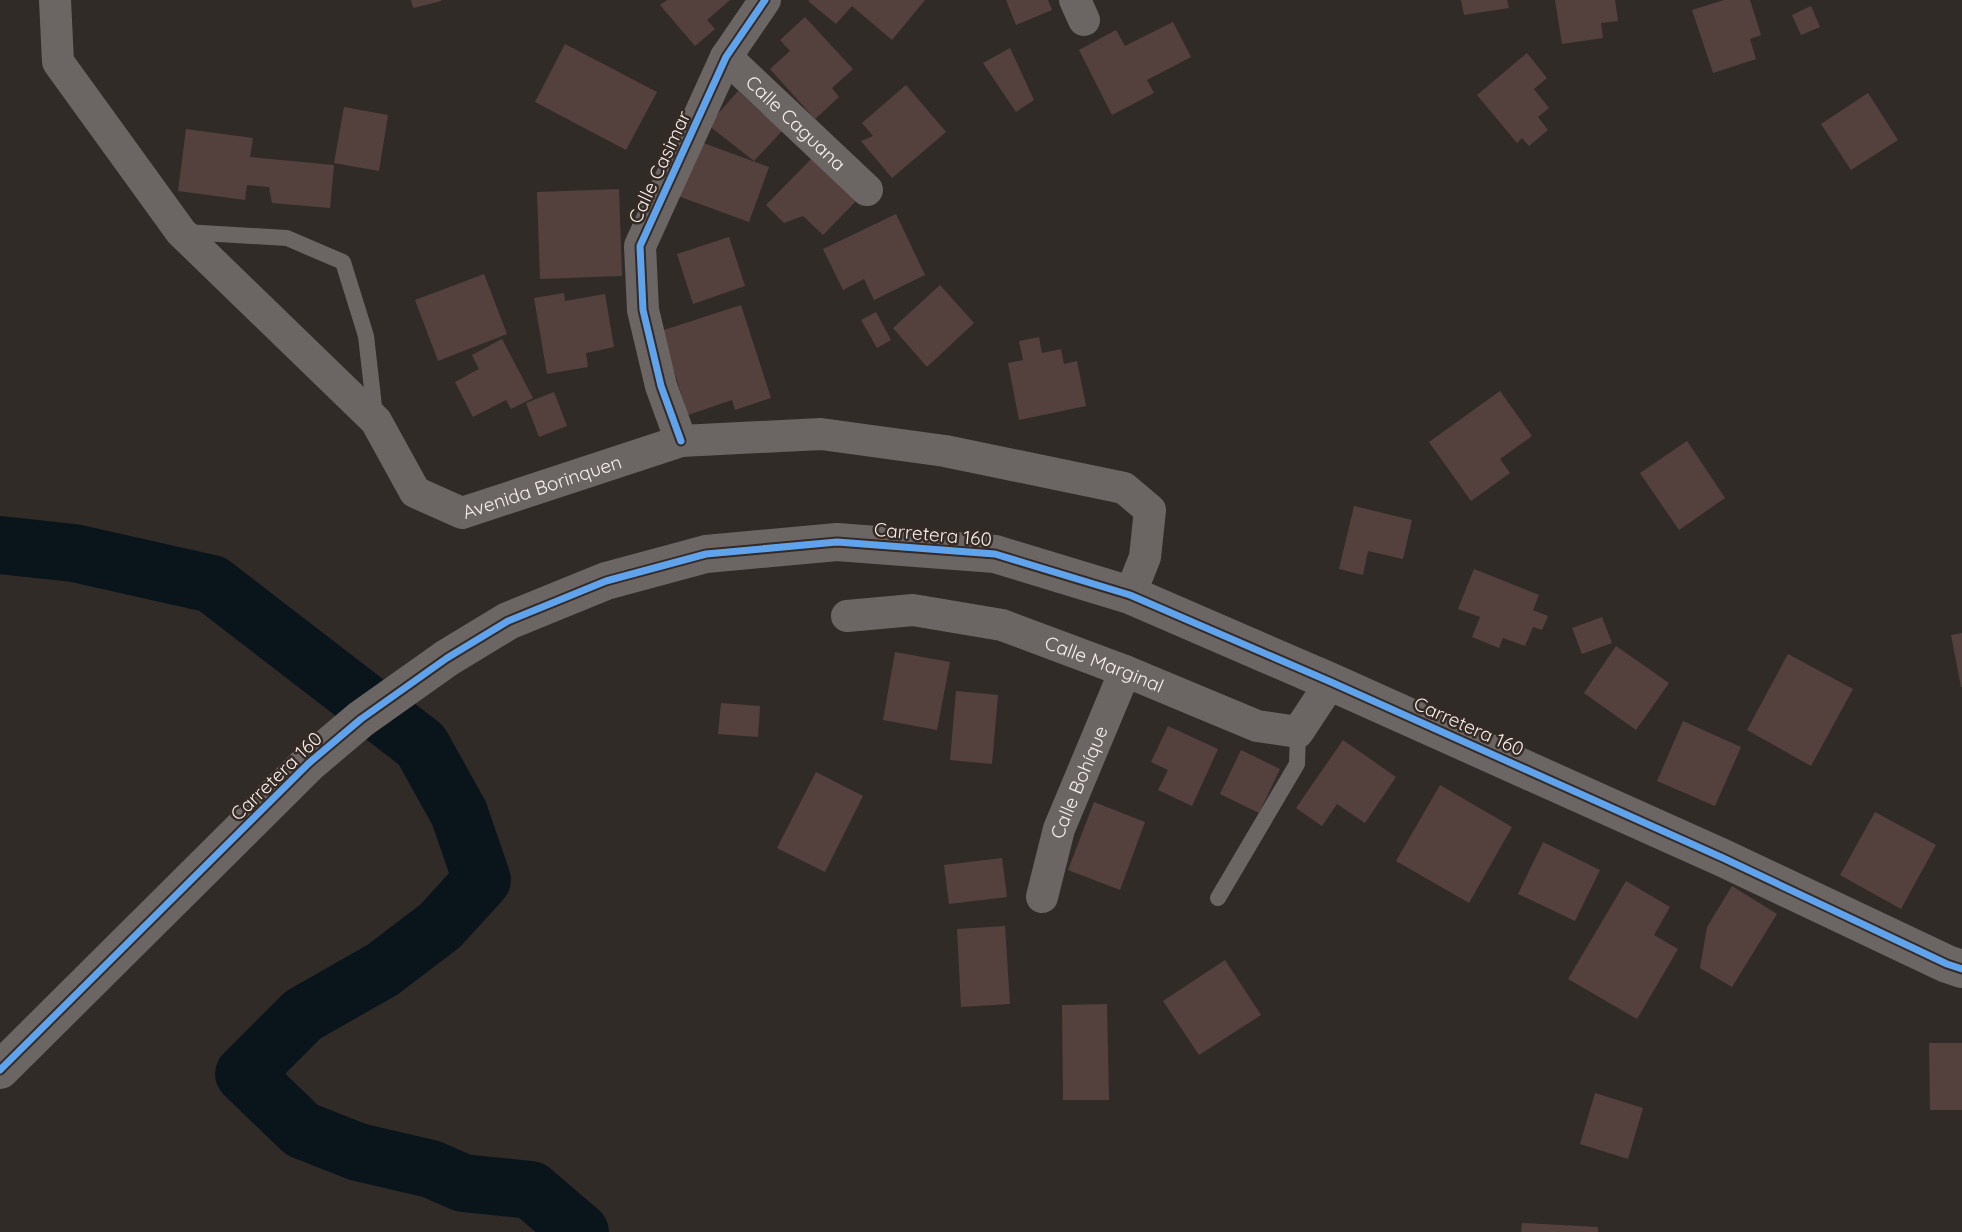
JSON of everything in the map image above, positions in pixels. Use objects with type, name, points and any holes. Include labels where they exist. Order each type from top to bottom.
[{"type":"street","name":"Avenida Borinquen","points":[[55,0],[58,62],[181,232],[376,421],[415,492],[462,513],[681,441],[821,433],[945,451],[1124,488],[1150,510],[1145,557],[1130,595]]},
{"type":"street","name":"Calle Casimar","points":[[681,441],[661,386],[643,310],[640,246],[726,57],[765,0]]},
{"type":"street","name":"Calle Caguana","points":[[726,57],[867,190]]},
{"type":"street","name":"Carretera 160","points":[[0,1070],[309,763],[361,719],[436,666],[509,621],[606,581],[706,554],[837,542],[995,554],[1130,595],[1331,682],[1962,969]]},
{"type":"street","name":"Calle Marginal","points":[[847,616],[914,610],[1002,625],[1125,671],[1257,726],[1298,732]]},
{"type":"street","name":"Calle Bohíque","points":[[1042,897],[1059,829],[1125,671]]},
{"type":"street","points":[[1298,732],[1331,682]]},
{"type":"lane","points":[[181,232],[287,238],[343,262],[366,336],[376,421]]},
{"type":"lane","points":[[1218,898],[1297,764],[1298,732]]},
{"type":"building","points":[[411,0],[441,0],[441,1],[413,8]]},
{"type":"building","points":[[667,0],[730,0],[707,20],[715,29],[695,46],[660,5]]},
{"type":"building","points":[[925,0],[892,40],[852,6],[836,24],[808,1]]},
{"type":"building","points":[[1006,0],[1048,0],[1052,10],[1016,25]]},
{"type":"building","points":[[1461,0],[1507,0],[1509,8],[1464,15]]},
{"type":"building","points":[[1555,0],[1615,0],[1618,21],[1601,23],[1603,38],[1562,44]]},
{"type":"building","points":[[1724,0],[1750,0],[1761,35],[1750,39],[1756,59],[1713,73],[1692,10]]},
{"type":"building","points":[[1811,6],[1820,27],[1801,35],[1792,15]]},
{"type":"building","points":[[805,17],[853,69],[832,88],[839,97],[815,119],[770,69],[790,51],[780,40]]},
{"type":"building","points":[[1173,22],[1191,57],[1147,80],[1154,93],[1112,115],[1079,50],[1116,30],[1125,46]]},
{"type":"building","points":[[565,44],[657,92],[626,150],[535,102]]},
{"type":"building","points":[[1010,48],[1034,100],[1016,112],[983,63]]},
{"type":"building","points":[[1527,53],[1547,78],[1534,89],[1549,108],[1538,117],[1548,130],[1529,146],[1522,138],[1517,143],[1477,95]]},
{"type":"building","points":[[906,85],[946,132],[892,178],[861,141],[873,136],[862,123]]},
{"type":"building","points":[[738,91],[782,131],[754,161],[708,125]]},
{"type":"building","points":[[1868,93],[1898,140],[1851,170],[1821,124]]},
{"type":"building","points":[[344,107],[388,115],[379,171],[334,163]]},
{"type":"building","points":[[186,129],[253,138],[250,157],[334,165],[330,208],[272,203],[269,187],[247,185],[245,200],[178,191]]},
{"type":"building","points":[[698,141],[769,167],[749,222],[678,196]]},
{"type":"building","points":[[813,157],[857,200],[823,235],[803,216],[784,223],[766,205]]},
{"type":"building","points":[[619,189],[622,276],[540,279],[537,192]]},
{"type":"building","points":[[896,214],[925,275],[874,300],[864,279],[843,290],[823,249]]},
{"type":"building","points":[[729,237],[745,286],[693,304],[677,254]]},
{"type":"building","points":[[484,274],[507,334],[438,361],[415,300]]},
{"type":"building","points":[[940,285],[974,323],[927,367],[893,328]]},
{"type":"building","points":[[564,293],[565,301],[605,294],[614,347],[586,353],[588,367],[547,374],[534,298]]},
{"type":"building","points":[[741,305],[771,398],[735,410],[732,400],[688,415],[661,331]]},
{"type":"building","points":[[876,312],[891,340],[877,348],[861,320]]},
{"type":"building","points":[[1039,337],[1042,353],[1061,349],[1064,364],[1077,361],[1086,406],[1019,420],[1008,363],[1023,360],[1019,341]]},
{"type":"building","points":[[502,339],[533,398],[511,409],[506,400],[473,417],[455,382],[479,369],[472,355]]},
{"type":"building","points":[[1500,391],[1532,436],[1500,459],[1510,473],[1471,501],[1429,442]]},
{"type":"building","points":[[554,392],[567,426],[539,437],[526,403]]},
{"type":"building","points":[[1687,441],[1725,498],[1679,530],[1640,473]]},
{"type":"building","points":[[1354,506],[1412,520],[1403,559],[1368,551],[1363,575],[1339,569]]},
{"type":"building","points":[[1474,569],[1539,595],[1533,610],[1548,616],[1542,630],[1533,627],[1525,646],[1503,638],[1499,648],[1472,637],[1480,617],[1458,609]]},
{"type":"building","points":[[1602,617],[1612,643],[1582,654],[1572,628]]},
{"type":"building","points":[[1962,633],[1962,687],[1961,687],[1951,635]]},
{"type":"building","points":[[1616,646],[1669,683],[1636,730],[1584,693]]},
{"type":"building","points":[[895,652],[950,662],[937,730],[883,720]]},
{"type":"building","points":[[1788,654],[1853,689],[1811,766],[1747,730]]},
{"type":"building","points":[[956,691],[998,695],[992,764],[950,760]]},
{"type":"building","points":[[721,703],[760,706],[758,737],[718,734]]},
{"type":"building","points":[[1683,721],[1741,747],[1715,806],[1657,781]]},
{"type":"building","points":[[1168,726],[1218,749],[1192,806],[1158,790],[1168,770],[1151,762]]},
{"type":"building","points":[[1343,740],[1396,777],[1365,823],[1337,804],[1322,826],[1296,808]]},
{"type":"building","points":[[1241,750],[1280,769],[1259,813],[1220,794]]},
{"type":"building","points":[[816,772],[863,796],[825,872],[777,848]]},
{"type":"building","points":[[1440,785],[1512,827],[1469,903],[1396,861]]},
{"type":"building","points":[[1094,802],[1145,822],[1120,890],[1068,870]]},
{"type":"building","points":[[1875,812],[1936,845],[1901,909],[1840,875]]},
{"type":"building","points":[[1543,842],[1600,870],[1575,921],[1518,894]]},
{"type":"building","points":[[1002,858],[1007,897],[949,904],[944,865]]},
{"type":"building","points":[[1626,881],[1670,907],[1654,935],[1678,949],[1637,1019],[1568,979]]},
{"type":"building","points":[[1732,886],[1777,914],[1732,987],[1700,968],[1707,927]]},
{"type":"building","points":[[1005,926],[1010,1004],[961,1007],[957,929]]},
{"type":"building","points":[[1225,960],[1261,1015],[1199,1055],[1163,1001]]},
{"type":"building","points":[[1107,1004],[1109,1100],[1063,1100],[1062,1005]]},
{"type":"building","points":[[1929,1043],[1962,1043],[1962,1110],[1930,1110]]},
{"type":"building","points":[[1595,1093],[1643,1108],[1628,1159],[1580,1144]]},
{"type":"building","points":[[1522,1223],[1598,1227],[1598,1232],[1521,1232]]},
{"type":"waterway","points":[[0,545],[74,553],[212,584],[421,745],[459,813],[482,880],[440,926],[382,970],[303,1015],[244,1074],[302,1130],[358,1152],[431,1169],[463,1183],[531,1190],[580,1232]]},
{"type":"cycle path","points":[[681,441],[661,386],[643,310],[640,246],[726,57],[765,0]]},
{"type":"cycle path","points":[[0,1070],[309,763],[361,719],[447,658],[508,621],[606,581],[706,554],[837,542],[995,554],[1130,595],[1723,858],[1962,969]]}]
